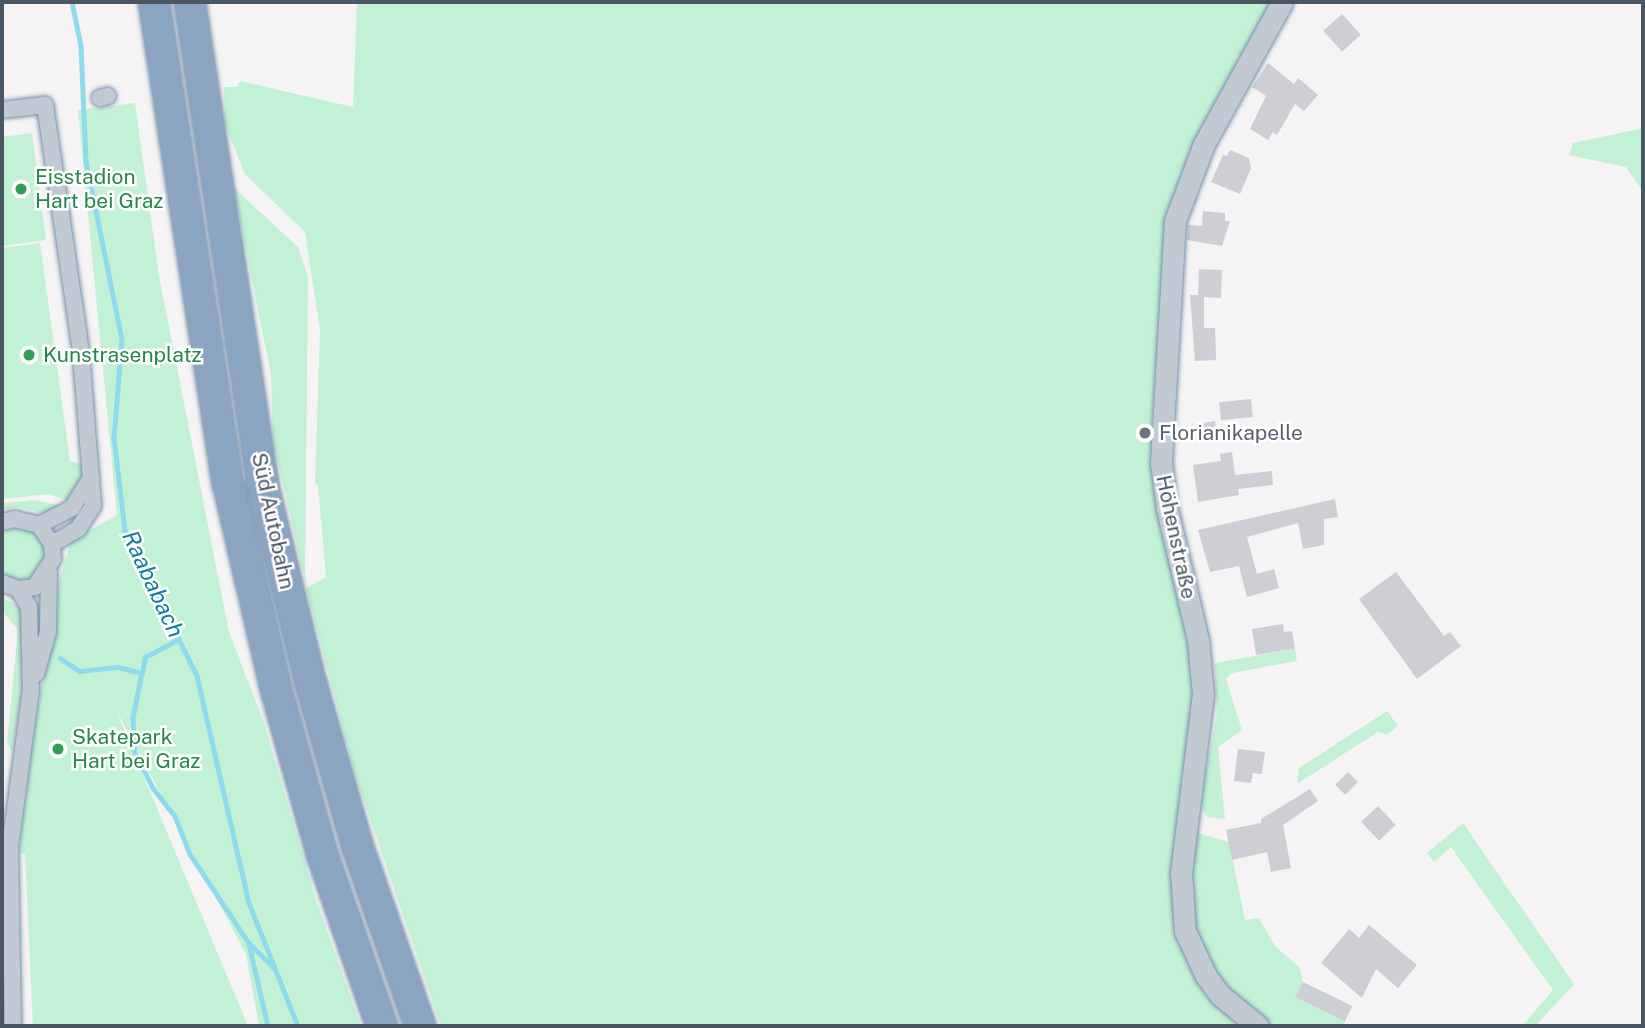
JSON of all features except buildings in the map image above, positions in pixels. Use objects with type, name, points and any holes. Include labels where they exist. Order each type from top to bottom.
[{"type":"highway","name":"Süd Autobahn","points":[[154,2],[228,483],[276,689],[323,857],[383,1026]]},
{"type":"highway","name":"Süd Autobahn","points":[[190,2],[262,486],[310,680],[358,848],[420,1026]]},
{"type":"street","name":"Höhenstraße","points":[[1258,1026],[1230,1006],[1212,985],[1185,931],[1181,873],[1203,694],[1198,640],[1167,509],[1161,462],[1175,221],[1204,145],[1282,2]]},
{"type":"street","points":[[2,110],[45,105],[80,340],[93,506],[78,529],[52,544]]},
{"type":"street","points":[[2,523],[15,519],[39,525],[72,508],[92,475]]},
{"type":"street","points":[[13,1026],[6,994],[10,847],[31,690],[48,632],[52,544],[39,525]]},
{"type":"street","points":[[2,583],[18,589],[35,587],[49,572]]},
{"type":"street","points":[[18,589],[29,607],[31,690]]},
{"type":"green space","points":[[357,2],[1272,2],[1194,155],[1159,331],[1152,420],[1200,665],[1174,887],[1221,1008],[1243,1026],[441,1026],[355,774],[306,588],[326,577],[318,485],[315,484],[320,330],[305,232],[245,174],[225,125],[224,87],[237,87],[240,81],[353,107]]},
{"type":"green space","points":[[135,103],[159,276],[229,632],[264,723],[316,900],[361,1026],[259,1026],[246,954],[115,708],[248,1026],[33,1026],[25,854],[19,853],[31,752],[59,582],[71,541],[117,515],[78,110]]},
{"type":"green space","points":[[1643,123],[1643,191],[1626,167],[1569,155],[1573,143],[1639,129]]},
{"type":"green space","name":"Eisstadion Hart bei Graz","points":[[32,133],[46,240],[2,246],[2,137]]},
{"type":"green space","points":[[234,188],[298,247],[308,278],[305,580],[273,440],[271,375]]},
{"type":"green space","name":"Kunstrasenplatz","points":[[40,243],[70,461],[81,464],[83,477],[73,503],[49,494],[2,499],[2,248]]},
{"type":"green space","points":[[36,500],[68,508],[47,514],[18,507],[2,510],[2,503]]},
{"type":"green space","points":[[18,527],[36,532],[48,555],[42,573],[26,583],[2,577],[2,533]]},
{"type":"green space","points":[[2,597],[22,609],[27,661],[12,752],[7,743],[18,630],[2,611]]},
{"type":"green space","points":[[1295,649],[1297,661],[1232,673],[1226,679],[1242,730],[1218,747],[1225,819],[1207,817],[1200,804],[1217,714],[1215,663]]},
{"type":"green space","points":[[1387,711],[1398,726],[1387,735],[1378,732],[1297,784],[1299,768]]},
{"type":"green space","points":[[1463,823],[1574,984],[1535,1026],[1522,1026],[1553,990],[1451,847],[1434,862],[1427,853]]},
{"type":"green space","points":[[1194,832],[1229,842],[1245,920],[1259,918],[1275,946],[1300,968],[1303,982],[1296,997],[1345,1022],[1343,1026],[1265,1026],[1241,1010],[1202,957],[1189,905]]},
{"type":"waterway","name":"Raababach","points":[[72,2],[81,46],[86,161],[122,339],[114,438],[125,530],[197,676],[249,903],[298,1026]]},
{"type":"waterway","points":[[60,658],[79,671],[118,667],[142,673],[145,657],[177,640]]},
{"type":"waterway","points":[[142,673],[133,718],[135,752],[153,788],[175,816],[190,854],[249,943],[274,968]]},
{"type":"waterway","points":[[249,944],[268,1026]]},
{"type":"place","name":"Eisstadion Hart bei Graz","points":[[21,189]]},
{"type":"place","name":"Kunstrasenplatz","points":[[29,355]]},
{"type":"place","name":"Florianikapelle","points":[[1145,433]]},
{"type":"place","name":"Skatepark Hart bei Graz","points":[[58,749]]}]
